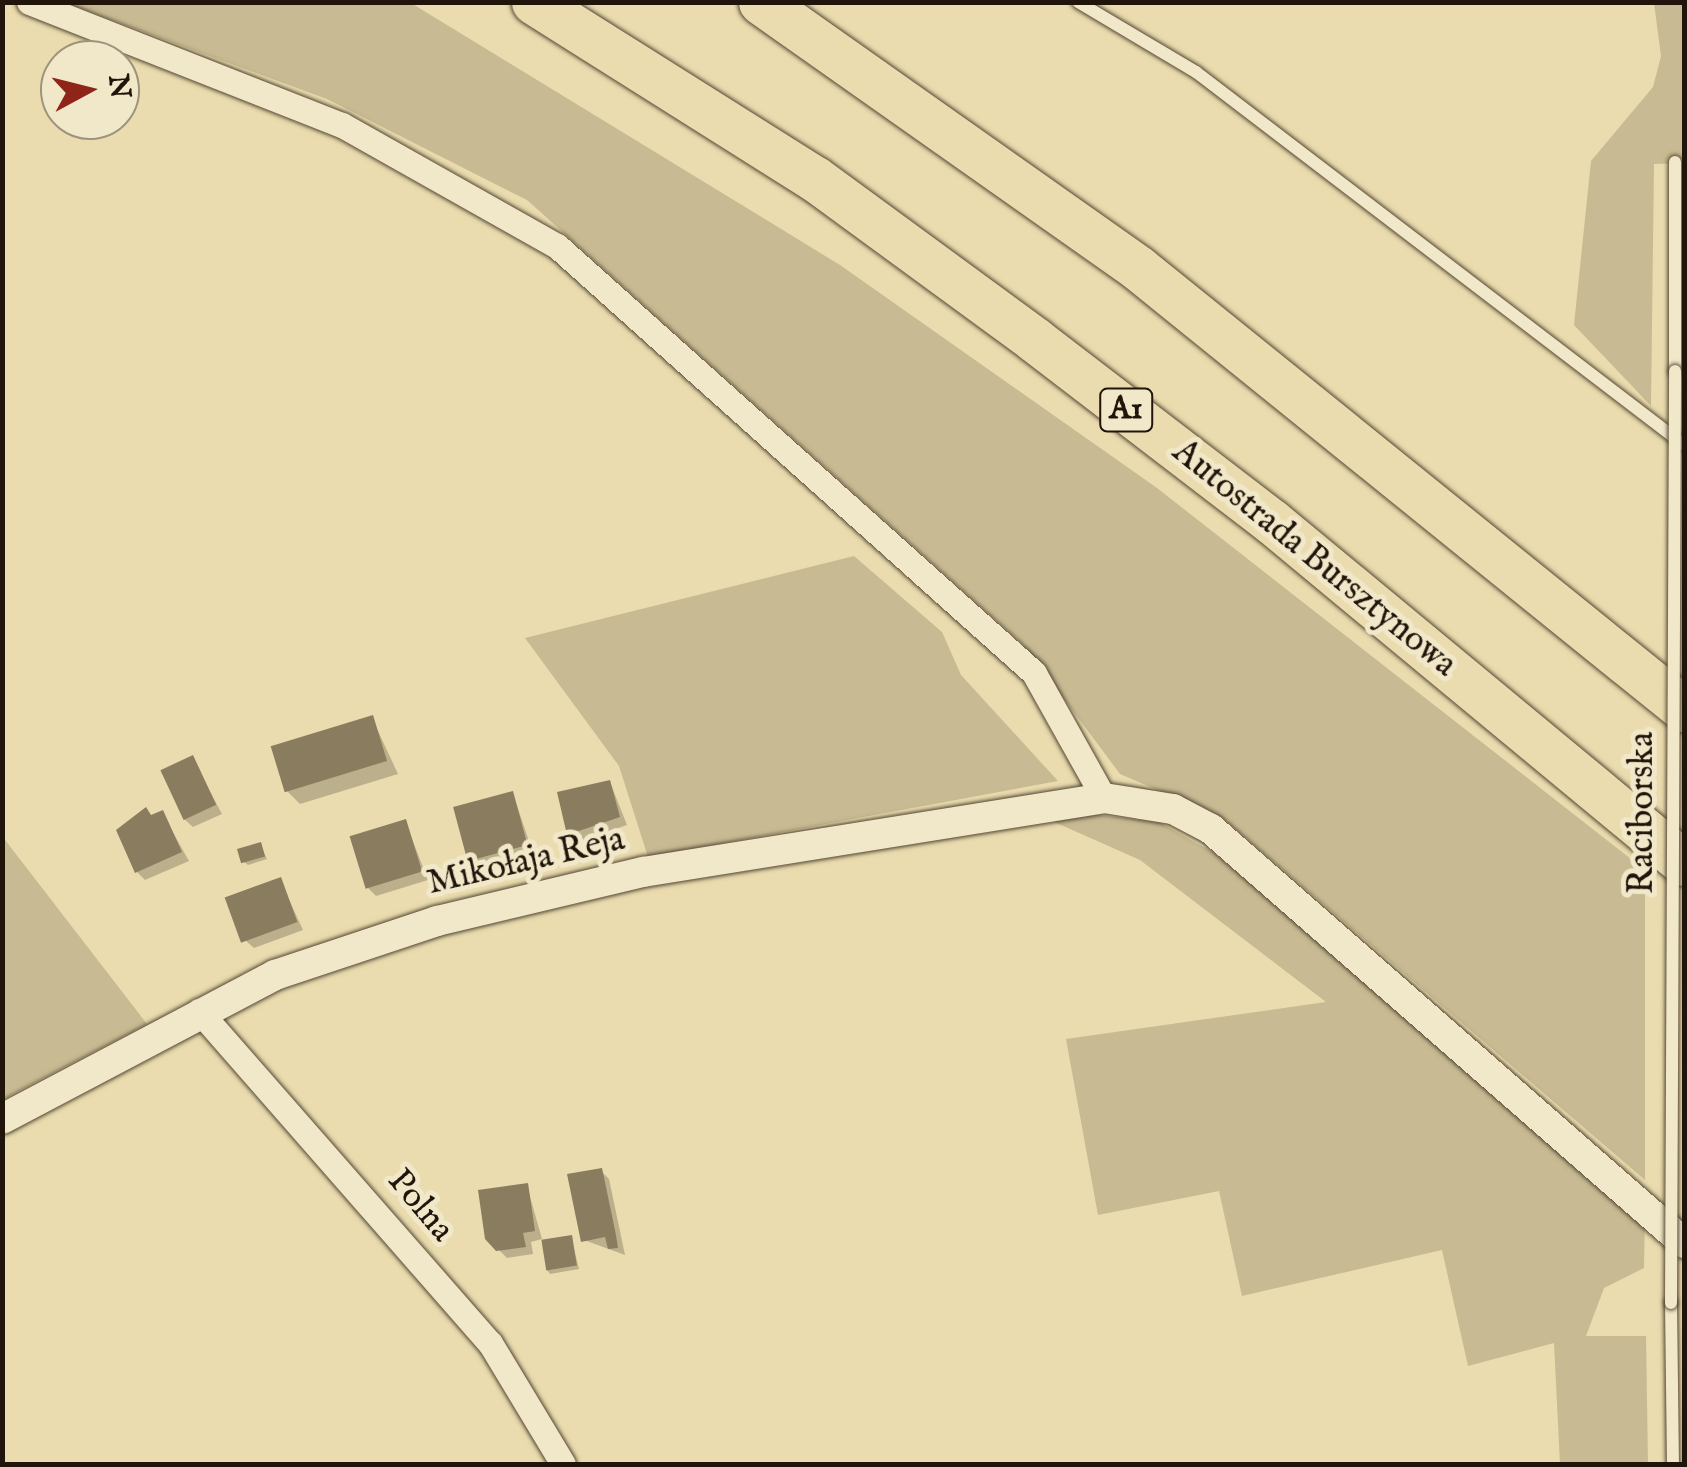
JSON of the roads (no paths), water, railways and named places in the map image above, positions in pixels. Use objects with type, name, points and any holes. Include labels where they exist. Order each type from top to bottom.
[{"type":"highway","name":"Autostrada Bursztynowa","points":[[534,2],[814,178],[1035,340],[1271,521],[1684,863]]},
{"type":"highway","points":[[761,2],[1138,268],[1684,710]]},
{"type":"street","points":[[29,2],[342,125],[557,246],[1034,673],[1104,798]]},
{"type":"street","name":"Mikołaja Reja","points":[[2,1119],[199,1011],[352,946],[624,877],[1104,798],[1173,809],[1211,829],[1684,1243]]},
{"type":"street","name":"Polna","points":[[199,1011],[490,1343],[562,1464]]},
{"type":"lane","points":[[1078,2],[1196,72],[1684,445]]},
{"type":"lane","name":"Raciborska","points":[[1673,1464],[1675,162]]}]
